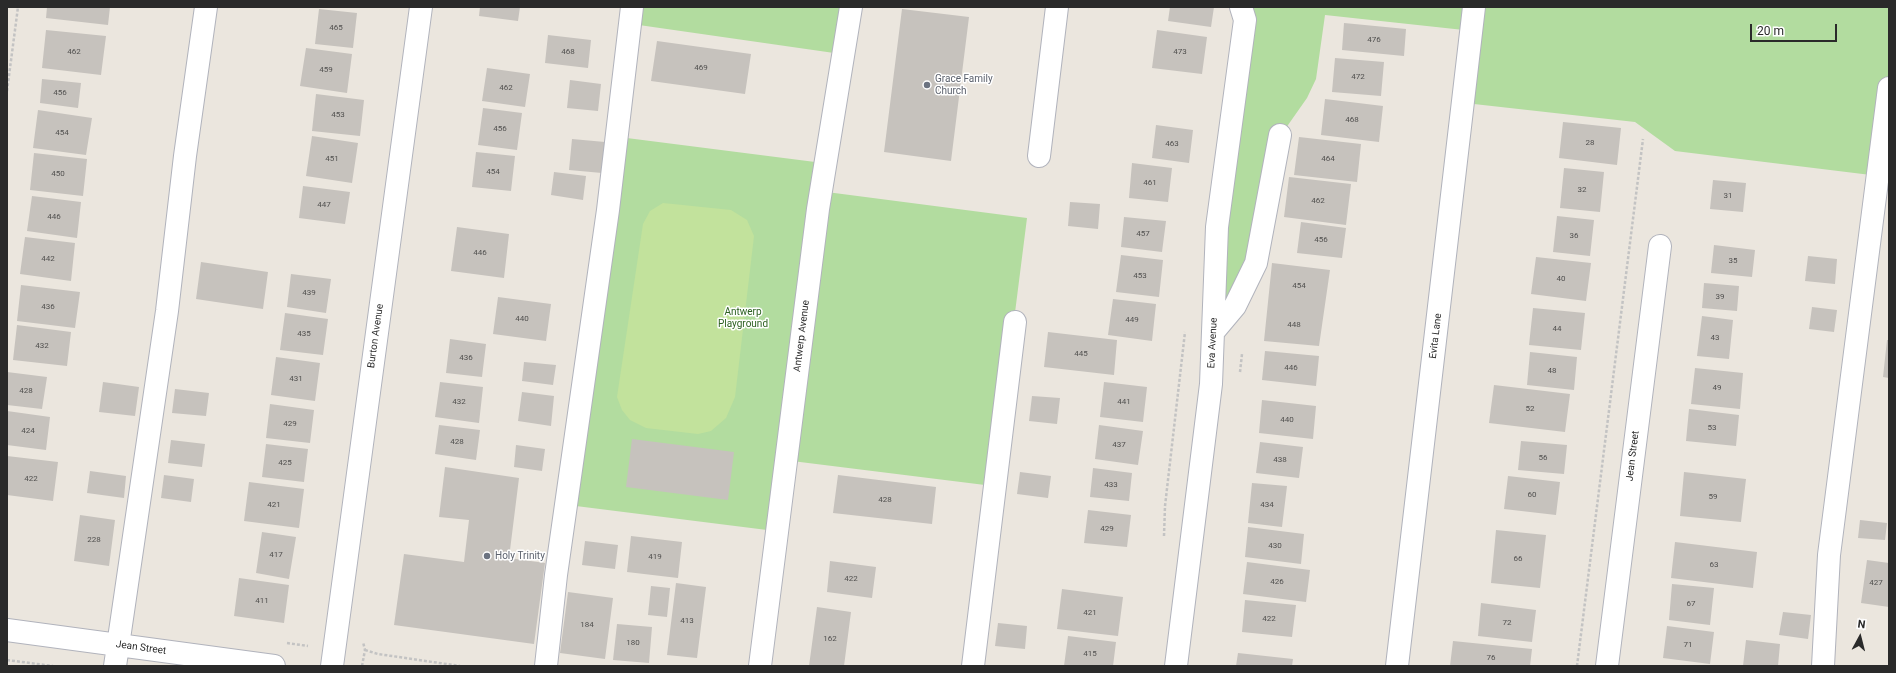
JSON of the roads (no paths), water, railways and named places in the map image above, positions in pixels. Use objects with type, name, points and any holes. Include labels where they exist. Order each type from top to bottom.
[{"type":"street","points":[[114,666],[167,311],[185,156],[206,7]]},
{"type":"street","name":"Burton Avenue","points":[[332,666],[421,7]]},
{"type":"street","points":[[546,666],[556,575],[608,210],[632,7]]},
{"type":"street","name":"Antwerp Avenue","points":[[760,666],[818,209],[851,7]]},
{"type":"street","points":[[1039,156],[1057,7]]},
{"type":"street","name":"Evita Lane","points":[[1397,666],[1474,7]]},
{"type":"street","name":"Eva Avenue","points":[[1176,666],[1211,384],[1217,227],[1243,14]]},
{"type":"street","points":[[1823,666],[1829,555],[1889,88]]},
{"type":"street","points":[[1214,331],[1235,306],[1256,263],[1280,135]]},
{"type":"street","name":"Jean Street","points":[[1607,666],[1660,246]]},
{"type":"street","points":[[973,666],[1015,322]]},
{"type":"street","name":"Jean Street","points":[[7,630],[274,666]]},
{"type":"place","name":"Grace Family Church","points":[[927,85]]},
{"type":"place","name":"Holy Trinity","points":[[487,556]]},
{"type":"park label","name":"Antwerp Playground","points":[[743,318]]}]
